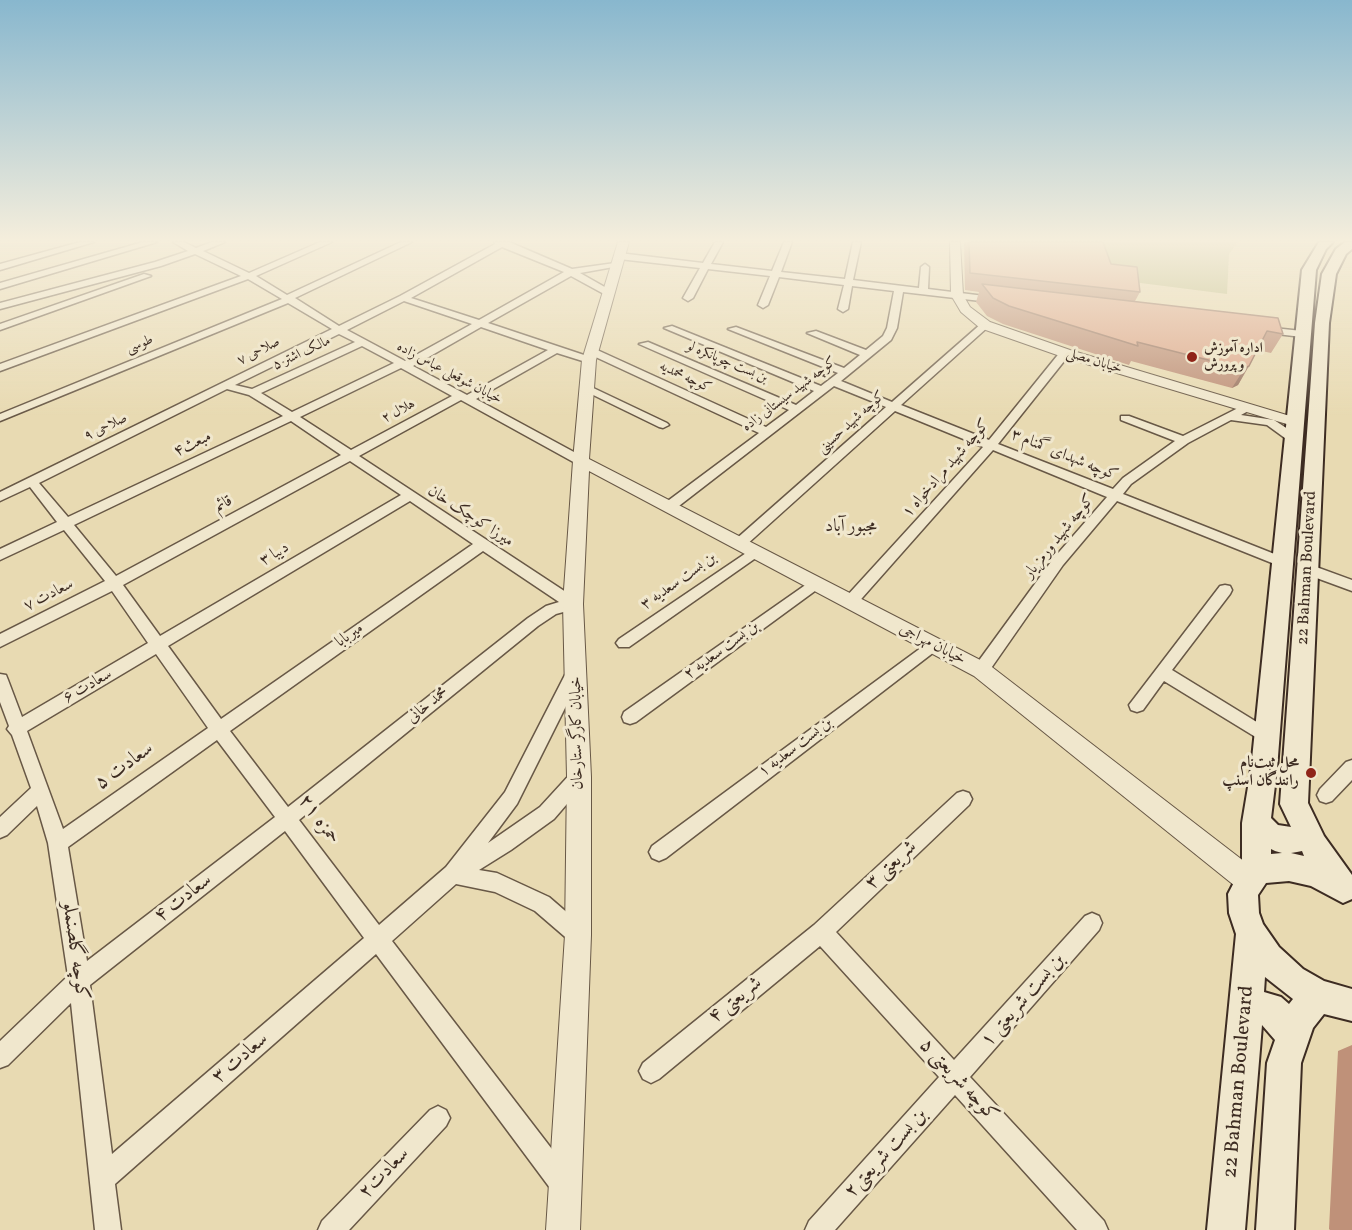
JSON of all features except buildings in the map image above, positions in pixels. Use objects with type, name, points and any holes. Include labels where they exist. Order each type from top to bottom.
[{"type":"main road","name":"22 Bahman Boulevard","points":[[1306,299],[1302,334],[1301,429],[1308,569],[1294,804],[1306,833],[1347,892]]},
{"type":"main road","name":"22 Bahman Boulevard","points":[[1226,1230],[1252,934],[1244,913],[1243,894],[1253,876],[1256,823],[1267,737],[1282,562],[1301,429],[1325,299]]},
{"type":"main road","points":[[1256,823],[1268,834],[1285,842],[1297,839],[1306,833]]},
{"type":"main road","points":[[1253,876],[1289,867],[1316,873],[1347,892]]},
{"type":"main road","points":[[1252,934],[1268,958],[1292,980],[1318,996],[1352,1005]]},
{"type":"main road","points":[[1275,1230],[1284,1063],[1299,1018],[1318,996]]},
{"type":"main road","points":[[1247,1008],[1269,1009],[1284,1022],[1292,1040]]},
{"type":"street","points":[[0,306],[25,299]]},
{"type":"street","points":[[0,327],[80,299]]},
{"type":"street","points":[[0,368],[185,299]]},
{"type":"street","name":"طوسی","points":[[0,417],[288,299]]},
{"type":"street","name":"خیابان شوقعلی عباس زاده","points":[[290,299],[338,329],[581,461]]},
{"type":"street","name":"صلاحی ۷","points":[[226,386],[400,299]]},
{"type":"street","name":"کوچه محمدیه","points":[[408,299],[483,322],[556,349],[590,355],[767,432]]},
{"type":"street","name":"مبعث۴","points":[[0,555],[403,365],[523,299]]},
{"type":"street","name":"خیابان کارگر ستارخان","points":[[563,1230],[578,935],[579,777],[573,604],[590,355],[605,299]]},
{"type":"street","points":[[763,304],[765,299]]},
{"type":"street","points":[[843,309],[845,299]]},
{"type":"street","name":"کوچه شهید سیستانی زاده","points":[[670,506],[828,386],[886,338],[892,328],[897,299]]},
{"type":"street","name":"خیابان مصلی","points":[[960,299],[965,309],[985,325],[1065,353],[1246,408],[1301,429]]},
{"type":"street","points":[[991,299],[1004,301]]},
{"type":"street","name":"کوچه شهید حسینی","points":[[747,548],[893,406],[985,325]]},
{"type":"street","name":"۳ کوچه شهدای گمنام","points":[[669,328],[828,386],[893,406],[1282,562]]},
{"type":"street","points":[[733,329],[845,372]]},
{"type":"street","points":[[1255,329],[1302,334]]},
{"type":"street","points":[[812,333],[868,354]]},
{"type":"street","name":"مالک اشتر ۵","points":[[253,393],[363,342]]},
{"type":"street","name":"بن بست چوپانکره لو","points":[[644,344],[797,409]]},
{"type":"street","name":"هلال ۲","points":[[350,455],[556,349]]},
{"type":"street","name":"۱ کوچه شهید مرادخواه","points":[[850,602],[991,445],[1065,353]]},
{"type":"street","name":"میرزا کوچک خان","points":[[226,386],[253,393],[291,416],[573,604]]},
{"type":"street","name":"صلاحی ۹","points":[[0,497],[226,386]]},
{"type":"street","points":[[587,388],[663,425]]},
{"type":"street","name":"کوچه شهید ورمزیار","points":[[981,670],[1058,562],[1127,481],[1184,440],[1246,408]]},
{"type":"street","points":[[1228,417],[1251,417],[1301,429]]},
{"type":"street","points":[[1125,418],[1184,440]]},
{"type":"street","name":"قائم","points":[[114,583],[350,455]]},
{"type":"street","name":"خیابان مهراجی","points":[[581,461],[981,670],[1253,876]]},
{"type":"street","name":"حمزه ۲۱","points":[[32,482],[114,583],[218,728],[566,1188]]},
{"type":"street","name":"دیبا ۳","points":[[160,645],[409,496]]},
{"type":"street","name":"میربابا","points":[[218,728],[482,545]]},
{"type":"street","name":"بن بست سعدیه ۳","points":[[624,643],[747,548]]},
{"type":"street","points":[[1308,569],[1352,586]]},
{"type":"street","name":"سعادت ۷","points":[[0,641],[114,583]]},
{"type":"street","name":"بن بست سعدیه ۲","points":[[630,717],[814,584]]},
{"type":"street","points":[[1137,705],[1225,590]]},
{"type":"street","name":"محمد خانی","points":[[288,818],[533,622],[552,610],[573,604]]},
{"type":"street","name":"سعادت ۶","points":[[16,729],[160,645]]},
{"type":"street","name":"بن بست سعدیه ۱","points":[[659,852],[933,645]]},
{"type":"street","points":[[453,874],[511,798],[577,668]]},
{"type":"street","points":[[1162,672],[1267,737]]},
{"type":"street","name":"کوچه گلصنملو","points":[[1,686],[41,790],[58,843],[79,980],[108,1230]]},
{"type":"street","name":"سعادت ۵","points":[[58,843],[218,728]]},
{"type":"street","points":[[1326,795],[1352,768]]},
{"type":"street","points":[[453,874],[504,844],[547,813],[579,777]]},
{"type":"street","points":[[0,830],[41,790]]},
{"type":"street","name":"شریعتی ۳","points":[[821,932],[963,799]]},
{"type":"street","name":"سعادت ۴","points":[[0,1057],[79,980],[288,818]]},
{"type":"street","points":[[453,874],[497,883],[542,904],[578,935]]},
{"type":"street","name":"سعادت ۳","points":[[103,1178],[380,940],[453,874]]},
{"type":"street","name":"بن بست شریعتی ۱","points":[[956,1078],[1092,922]]},
{"type":"street","name":"شریعتی ۴","points":[[651,1071],[821,932]]},
{"type":"street","name":"۵ کوچه شریعتی","points":[[821,932],[1095,1230]]},
{"type":"street","name":"بن بست شریعتی۲","points":[[818,1230],[956,1078]]},
{"type":"street","name":"سعادت۲","points":[[331,1230],[438,1118]]},
{"type":"place","name":"اداره آموزش و پرورش","points":[[1192,357]]},
{"type":"place","name":"محل ثبت‌نام رانندگان اسنپ","points":[[1311,773]]},
{"type":"district","name":"مجبور آباد","points":[[851,528]]}]
